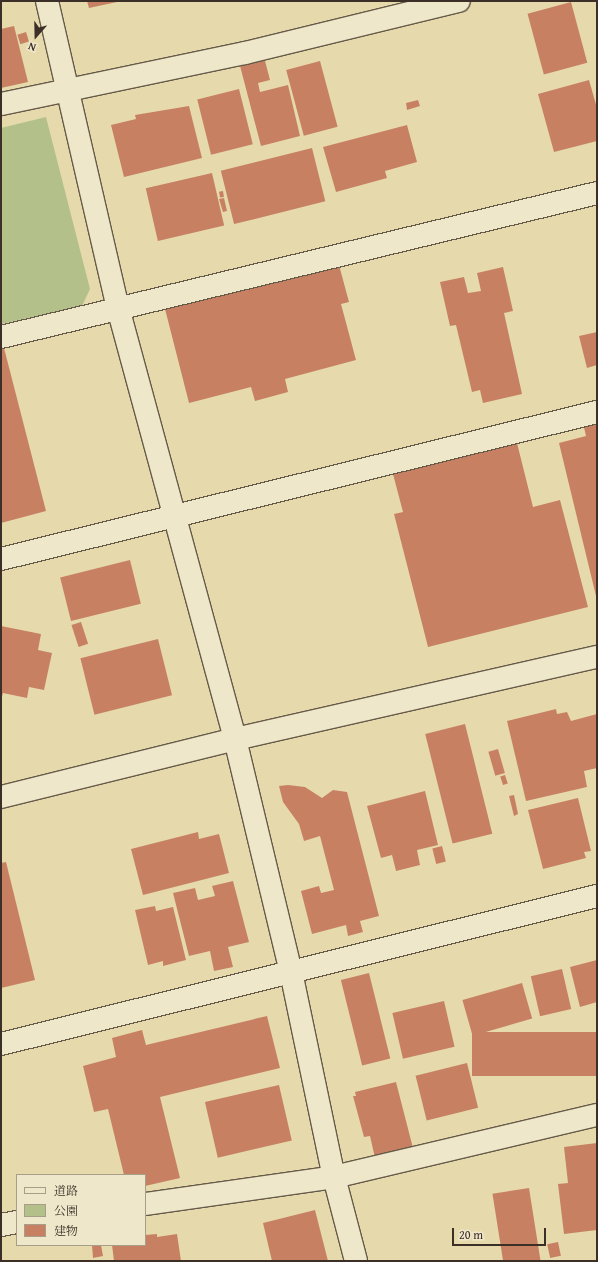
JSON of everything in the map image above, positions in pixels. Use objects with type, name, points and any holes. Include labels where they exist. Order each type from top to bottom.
[{"type":"street","points":[[47,1],[118,308],[235,739],[291,972],[334,1177],[356,1261]]},
{"type":"street","points":[[1,104],[67,88],[245,53],[459,1]]},
{"type":"street","points":[[1,337],[597,193]]},
{"type":"street","points":[[1,558],[174,514],[597,412]]},
{"type":"street","points":[[1,797],[235,739],[597,657]]},
{"type":"street","points":[[1,1044],[597,896]]},
{"type":"street","points":[[146,1204],[334,1177],[597,1115]]},
{"type":"street","points":[[1,1224],[16,1222]]},
{"type":"green space","points":[[46,117],[90,289],[82,306],[1,324],[1,128]]},
{"type":"building","points":[[87,1],[117,1],[117,2],[89,8]]},
{"type":"building","points":[[571,2],[587,63],[544,75],[528,14]]},
{"type":"building","points":[[14,26],[28,82],[1,88],[1,29]]},
{"type":"building","points":[[26,32],[29,42],[20,44],[17,35]]},
{"type":"building","points":[[264,57],[270,80],[258,83],[260,92],[288,85],[300,136],[261,146],[239,62]]},
{"type":"building","points":[[320,61],[338,127],[304,136],[286,70]]},
{"type":"building","points":[[589,80],[597,108],[597,141],[554,152],[538,94]]},
{"type":"building","points":[[239,89],[253,144],[211,155],[197,99]]},
{"type":"building","points":[[418,100],[420,106],[407,110],[406,103]]},
{"type":"building","points":[[189,106],[202,158],[124,177],[111,125],[136,119],[135,115]]},
{"type":"building","points":[[407,125],[417,162],[385,171],[387,178],[336,192],[323,147]]},
{"type":"building","points":[[312,148],[325,201],[234,224],[221,171]]},
{"type":"building","points":[[212,173],[224,226],[158,241],[146,188]]},
{"type":"building","points":[[223,191],[224,197],[220,198],[219,192]]},
{"type":"building","points":[[224,198],[227,211],[223,212],[219,199]]},
{"type":"building","points":[[339,265],[349,302],[341,304],[356,360],[285,379],[288,392],[255,401],[251,387],[189,403],[164,305]]},
{"type":"building","points":[[503,267],[513,311],[504,313],[522,394],[483,403],[480,390],[472,392],[456,325],[450,326],[440,282],[464,277],[468,293],[481,291],[477,273]]},
{"type":"building","points":[[597,332],[597,365],[587,368],[579,336]]},
{"type":"building","points":[[1,348],[4,348],[46,511],[1,523]]},
{"type":"building","points":[[597,420],[596,596],[559,443],[586,436],[583,423]]},
{"type":"building","points":[[517,443],[533,507],[560,500],[588,607],[428,647],[394,514],[403,512],[393,474]]},
{"type":"building","points":[[130,560],[141,604],[71,621],[60,577]]},
{"type":"building","points":[[81,622],[88,644],[79,647],[71,625]]},
{"type":"building","points":[[1,626],[41,634],[38,650],[52,653],[44,690],[29,687],[27,698],[3,693],[1,700]]},
{"type":"building","points":[[158,639],[172,695],[94,715],[80,658]]},
{"type":"building","points":[[556,709],[557,714],[567,712],[571,721],[597,714],[597,768],[584,771],[587,787],[526,801],[507,721]]},
{"type":"building","points":[[465,724],[492,834],[453,844],[425,734]]},
{"type":"building","points":[[498,749],[505,773],[495,776],[488,752]]},
{"type":"building","points":[[505,775],[508,784],[503,785],[500,777]]},
{"type":"building","points":[[288,785],[305,787],[322,798],[333,790],[347,792],[379,916],[360,921],[363,932],[348,936],[346,925],[312,934],[301,891],[319,886],[321,893],[334,890],[320,836],[304,841],[299,824],[283,802],[279,786]]},
{"type":"building","points":[[425,791],[438,845],[417,850],[420,865],[396,871],[392,855],[381,858],[367,806]]},
{"type":"building","points":[[514,795],[518,814],[514,816],[509,796]]},
{"type":"building","points":[[578,798],[591,851],[584,852],[586,858],[543,869],[528,810]]},
{"type":"building","points":[[198,832],[199,839],[219,834],[229,873],[143,895],[131,849]]},
{"type":"building","points":[[442,846],[446,862],[436,864],[432,848]]},
{"type":"building","points":[[6,862],[35,980],[1,988],[1,863]]},
{"type":"building","points":[[233,881],[249,942],[228,947],[233,967],[214,971],[210,951],[189,956],[173,893],[195,888],[198,900],[215,896],[212,886]]},
{"type":"building","points":[[155,906],[156,911],[173,907],[186,960],[163,966],[163,961],[148,965],[135,910]]},
{"type":"building","points":[[597,960],[597,1002],[580,1007],[570,967]]},
{"type":"building","points":[[562,969],[571,1009],[540,1016],[531,976]]},
{"type":"building","points":[[369,973],[390,1058],[362,1065],[341,980]]},
{"type":"building","points":[[522,983],[532,1019],[473,1036],[462,1000]]},
{"type":"building","points":[[444,1001],[455,1047],[403,1059],[392,1013]]},
{"type":"building","points":[[267,1016],[280,1068],[160,1097],[180,1178],[146,1186],[146,1174],[124,1174],[108,1109],[94,1112],[83,1066],[116,1057],[112,1038],[142,1030],[146,1045]]},
{"type":"building","points":[[472,1032],[597,1032],[597,1076],[472,1076]]},
{"type":"building","points":[[467,1063],[478,1108],[427,1120],[416,1076]]},
{"type":"building","points":[[396,1082],[413,1148],[375,1158],[370,1136],[364,1137],[353,1096],[356,1096],[355,1092]]},
{"type":"building","points":[[279,1085],[292,1141],[218,1158],[205,1102]]},
{"type":"building","points":[[597,1143],[597,1230],[564,1234],[558,1184],[568,1183],[564,1147]]},
{"type":"building","points":[[529,1188],[541,1261],[503,1261],[492,1194]]},
{"type":"building","points":[[315,1210],[328,1261],[272,1261],[263,1223]]},
{"type":"building","points":[[157,1234],[157,1237],[177,1234],[181,1261],[114,1261],[112,1246],[146,1246],[146,1235]]},
{"type":"building","points":[[558,1242],[561,1256],[550,1258],[547,1244]]},
{"type":"building","points":[[92,1246],[101,1246],[103,1256],[93,1258]]}]
